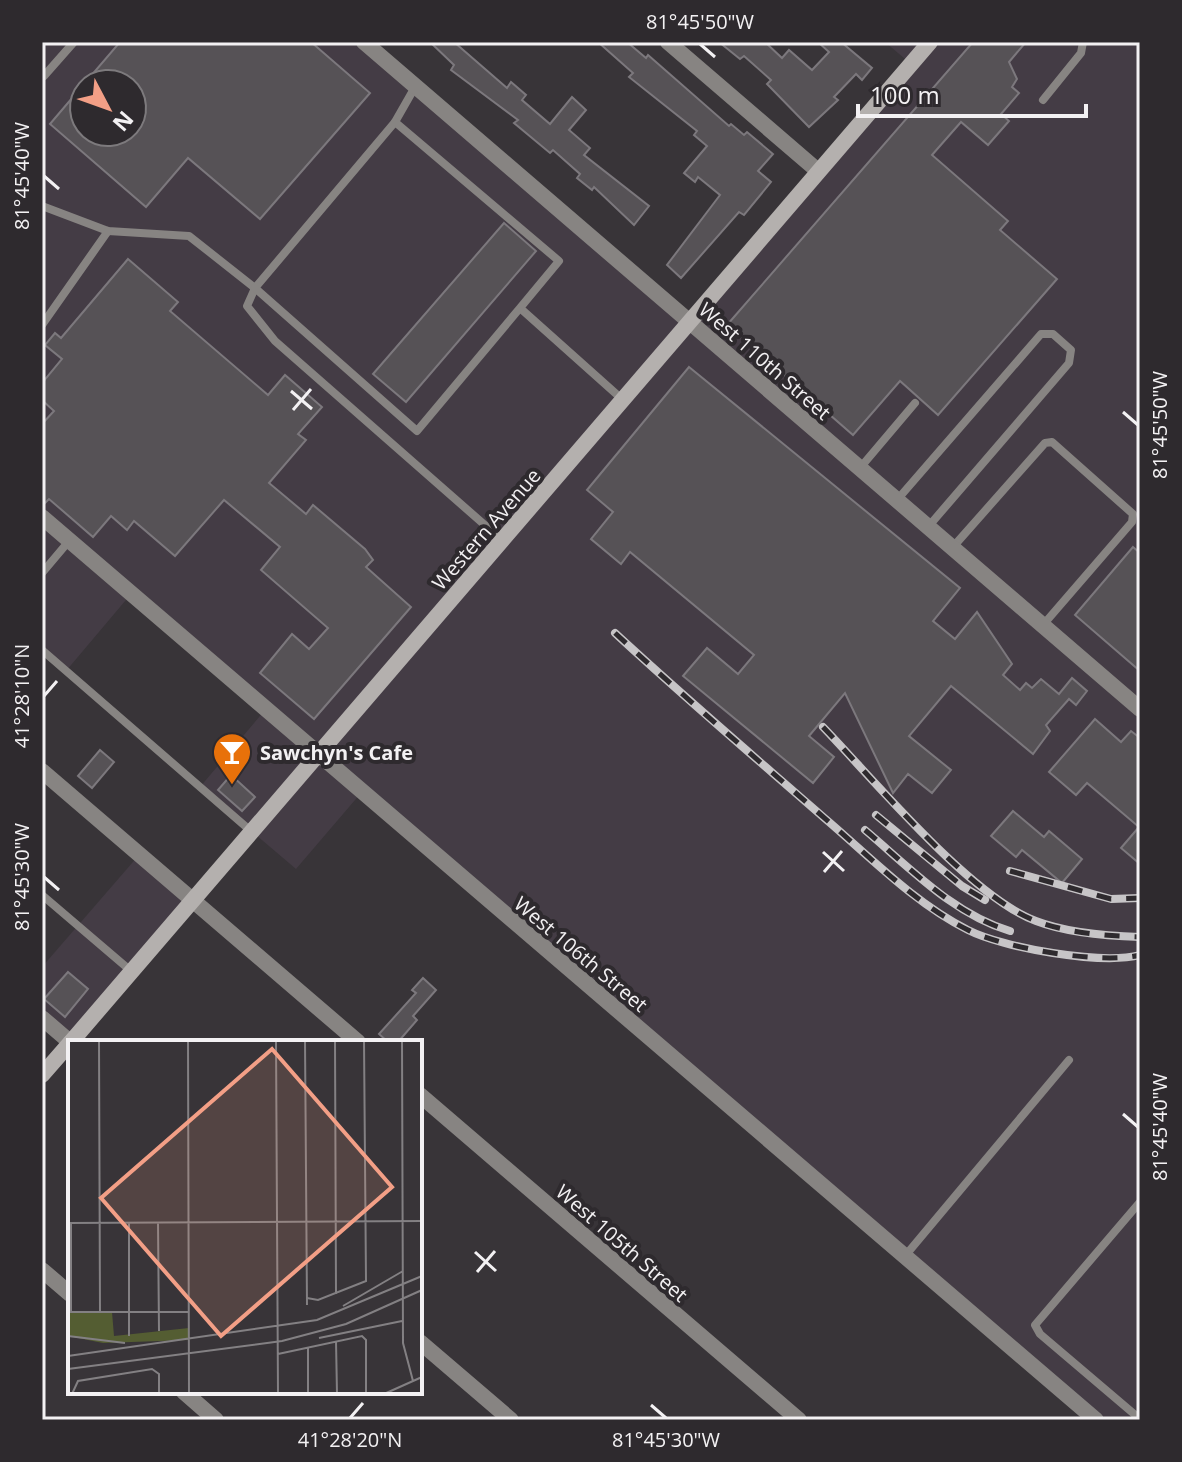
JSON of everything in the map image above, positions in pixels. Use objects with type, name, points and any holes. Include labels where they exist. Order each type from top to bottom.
[{"type":"street","name":"West 110th Street","points":[[364,42],[1140,709]]},
{"type":"street","points":[[668,42],[818,171]]},
{"type":"street","name":"Western Avenue","points":[[72,1040],[194,902],[930,42]]},
{"type":"street","name":"West 106th Street","points":[[42,517],[1096,1420]]},
{"type":"street","points":[[42,771],[356,1040]]},
{"type":"street","points":[[42,1018],[68,1040]]},
{"type":"street","name":"Western Avenue","points":[[42,1075],[68,1044]]},
{"type":"street","name":"West 105th Street","points":[[422,1097],[799,1420]]},
{"type":"street","points":[[42,1270],[68,1292]]},
{"type":"street","points":[[422,1344],[511,1420]]},
{"type":"street","points":[[186,1394],[216,1420]]},
{"type":"lane","points":[[44,76],[74,42]]},
{"type":"lane","points":[[1043,100],[1081,53],[1083,42]]},
{"type":"lane","points":[[415,87],[395,122],[255,288],[247,306],[275,341],[503,541]]},
{"type":"lane","points":[[42,206],[108,231],[189,236],[255,288],[417,431],[559,261],[395,122]]},
{"type":"lane","points":[[42,325],[108,231]]},
{"type":"lane","points":[[520,308],[624,401]]},
{"type":"lane","points":[[897,500],[1041,334],[1053,334],[1071,350],[1069,363],[928,527]]},
{"type":"lane","points":[[860,469],[915,403]]},
{"type":"lane","points":[[952,548],[1045,443],[1052,442],[1133,514],[1136,522],[1043,626]]},
{"type":"lane","points":[[42,573],[70,540]]},
{"type":"lane","points":[[42,650],[253,832]]},
{"type":"lane","points":[[42,895],[132,972]]},
{"type":"lane","points":[[905,1256],[1069,1060]]},
{"type":"lane","points":[[1140,1202],[1035,1325],[1040,1334],[1140,1419]]},
{"type":"shaded area","points":[[42,42],[364,42],[690,323],[911,64],[885,42],[1140,42],[1140,1420],[1096,1420],[361,793],[296,869],[200,787],[265,710],[131,594],[66,671],[42,650]]},
{"type":"shaded area","points":[[139,855],[194,902],[73,1040],[69,1040],[42,1018],[42,967]]},
{"type":"building","points":[[120,42],[311,42],[370,93],[260,219],[188,158],[146,207],[78,148],[148,148],[148,68],[98,68]]},
{"type":"building","points":[[430,42],[454,42],[507,88],[511,82],[526,95],[522,100],[550,124],[572,97],[586,110],[569,130],[590,148],[584,155],[649,206],[634,225],[594,187],[592,190],[577,178],[580,174],[553,150],[550,153],[514,123],[518,120],[451,70],[454,65]]},
{"type":"building","points":[[598,42],[627,42],[646,58],[648,55],[729,126],[731,124],[744,135],[747,132],[773,154],[758,171],[771,182],[744,215],[739,212],[681,278],[667,265],[720,195],[698,177],[695,182],[684,173],[707,146],[694,135],[697,131],[629,77],[633,73]]},
{"type":"building","points":[[719,42],[765,42],[782,58],[789,50],[812,70],[829,52],[818,42],[841,42],[872,68],[862,80],[856,74],[834,97],[838,100],[809,127],[767,84],[771,80],[744,56],[740,59]]},
{"type":"building","points":[[973,42],[1026,42],[1009,62],[1017,79],[1012,87],[1019,93],[1001,114],[1009,121],[988,145],[961,122],[932,155],[1008,221],[1000,230],[1057,279],[938,415],[900,381],[853,435],[727,325]]},
{"type":"building","points":[[68,103],[68,140],[50,124]]},
{"type":"building","points":[[504,223],[536,251],[406,402],[373,374]]},
{"type":"building","points":[[128,259],[178,302],[170,311],[268,395],[285,375],[322,407],[298,434],[306,440],[269,483],[306,514],[313,505],[365,549],[373,560],[366,567],[411,607],[314,719],[260,673],[292,634],[309,649],[328,628],[261,570],[280,547],[224,500],[175,556],[134,521],[127,530],[111,516],[93,537],[49,499],[42,506],[42,424],[54,411],[42,400],[42,383],[62,359],[45,345],[55,333],[61,338]]},
{"type":"building","points":[[689,367],[960,588],[933,621],[955,639],[977,612],[1012,664],[1003,675],[1020,690],[1026,683],[1032,688],[1041,679],[1059,694],[1072,678],[1087,691],[1076,705],[1069,699],[1046,725],[1050,731],[1033,754],[951,686],[909,736],[951,770],[932,793],[908,774],[893,793],[845,693],[809,736],[834,757],[813,783],[683,676],[707,648],[738,674],[754,655],[630,552],[621,564],[591,539],[613,512],[587,490]]},
{"type":"building","points":[[1133,547],[1140,553],[1140,671],[1075,615]]},
{"type":"building","points":[[1095,719],[1121,742],[1131,731],[1140,738],[1140,864],[1121,848],[1139,827],[1087,783],[1076,795],[1049,772]]},
{"type":"building","points":[[100,750],[114,762],[92,788],[78,776]]},
{"type":"building","name":"Sawchyn's Cafe","points":[[231,775],[255,797],[242,811],[218,790]]},
{"type":"building","points":[[1013,811],[1044,837],[1049,831],[1082,859],[1062,883],[1022,850],[1016,857],[991,836]]},
{"type":"building","points":[[68,972],[88,989],[65,1017],[44,999]]},
{"type":"building","points":[[423,978],[436,990],[413,1016],[417,1020],[400,1040],[386,1040],[379,1034],[416,993],[412,990]]},
{"type":"railway","points":[[615,633],[895,880],[949,919],[984,937],[1053,953],[1102,958],[1140,955]]},
{"type":"railway","points":[[823,727],[924,835],[982,888],[1010,908],[1036,921],[1061,928],[1101,935],[1140,937]]},
{"type":"railway","points":[[876,815],[962,886],[985,900]]},
{"type":"railway","points":[[865,830],[951,901],[969,913],[1010,931]]},
{"type":"railway","points":[[1010,871],[1111,899],[1140,898]]},
{"type":"place","name":"Sawchyn's Cafe","points":[[232,786]]}]
